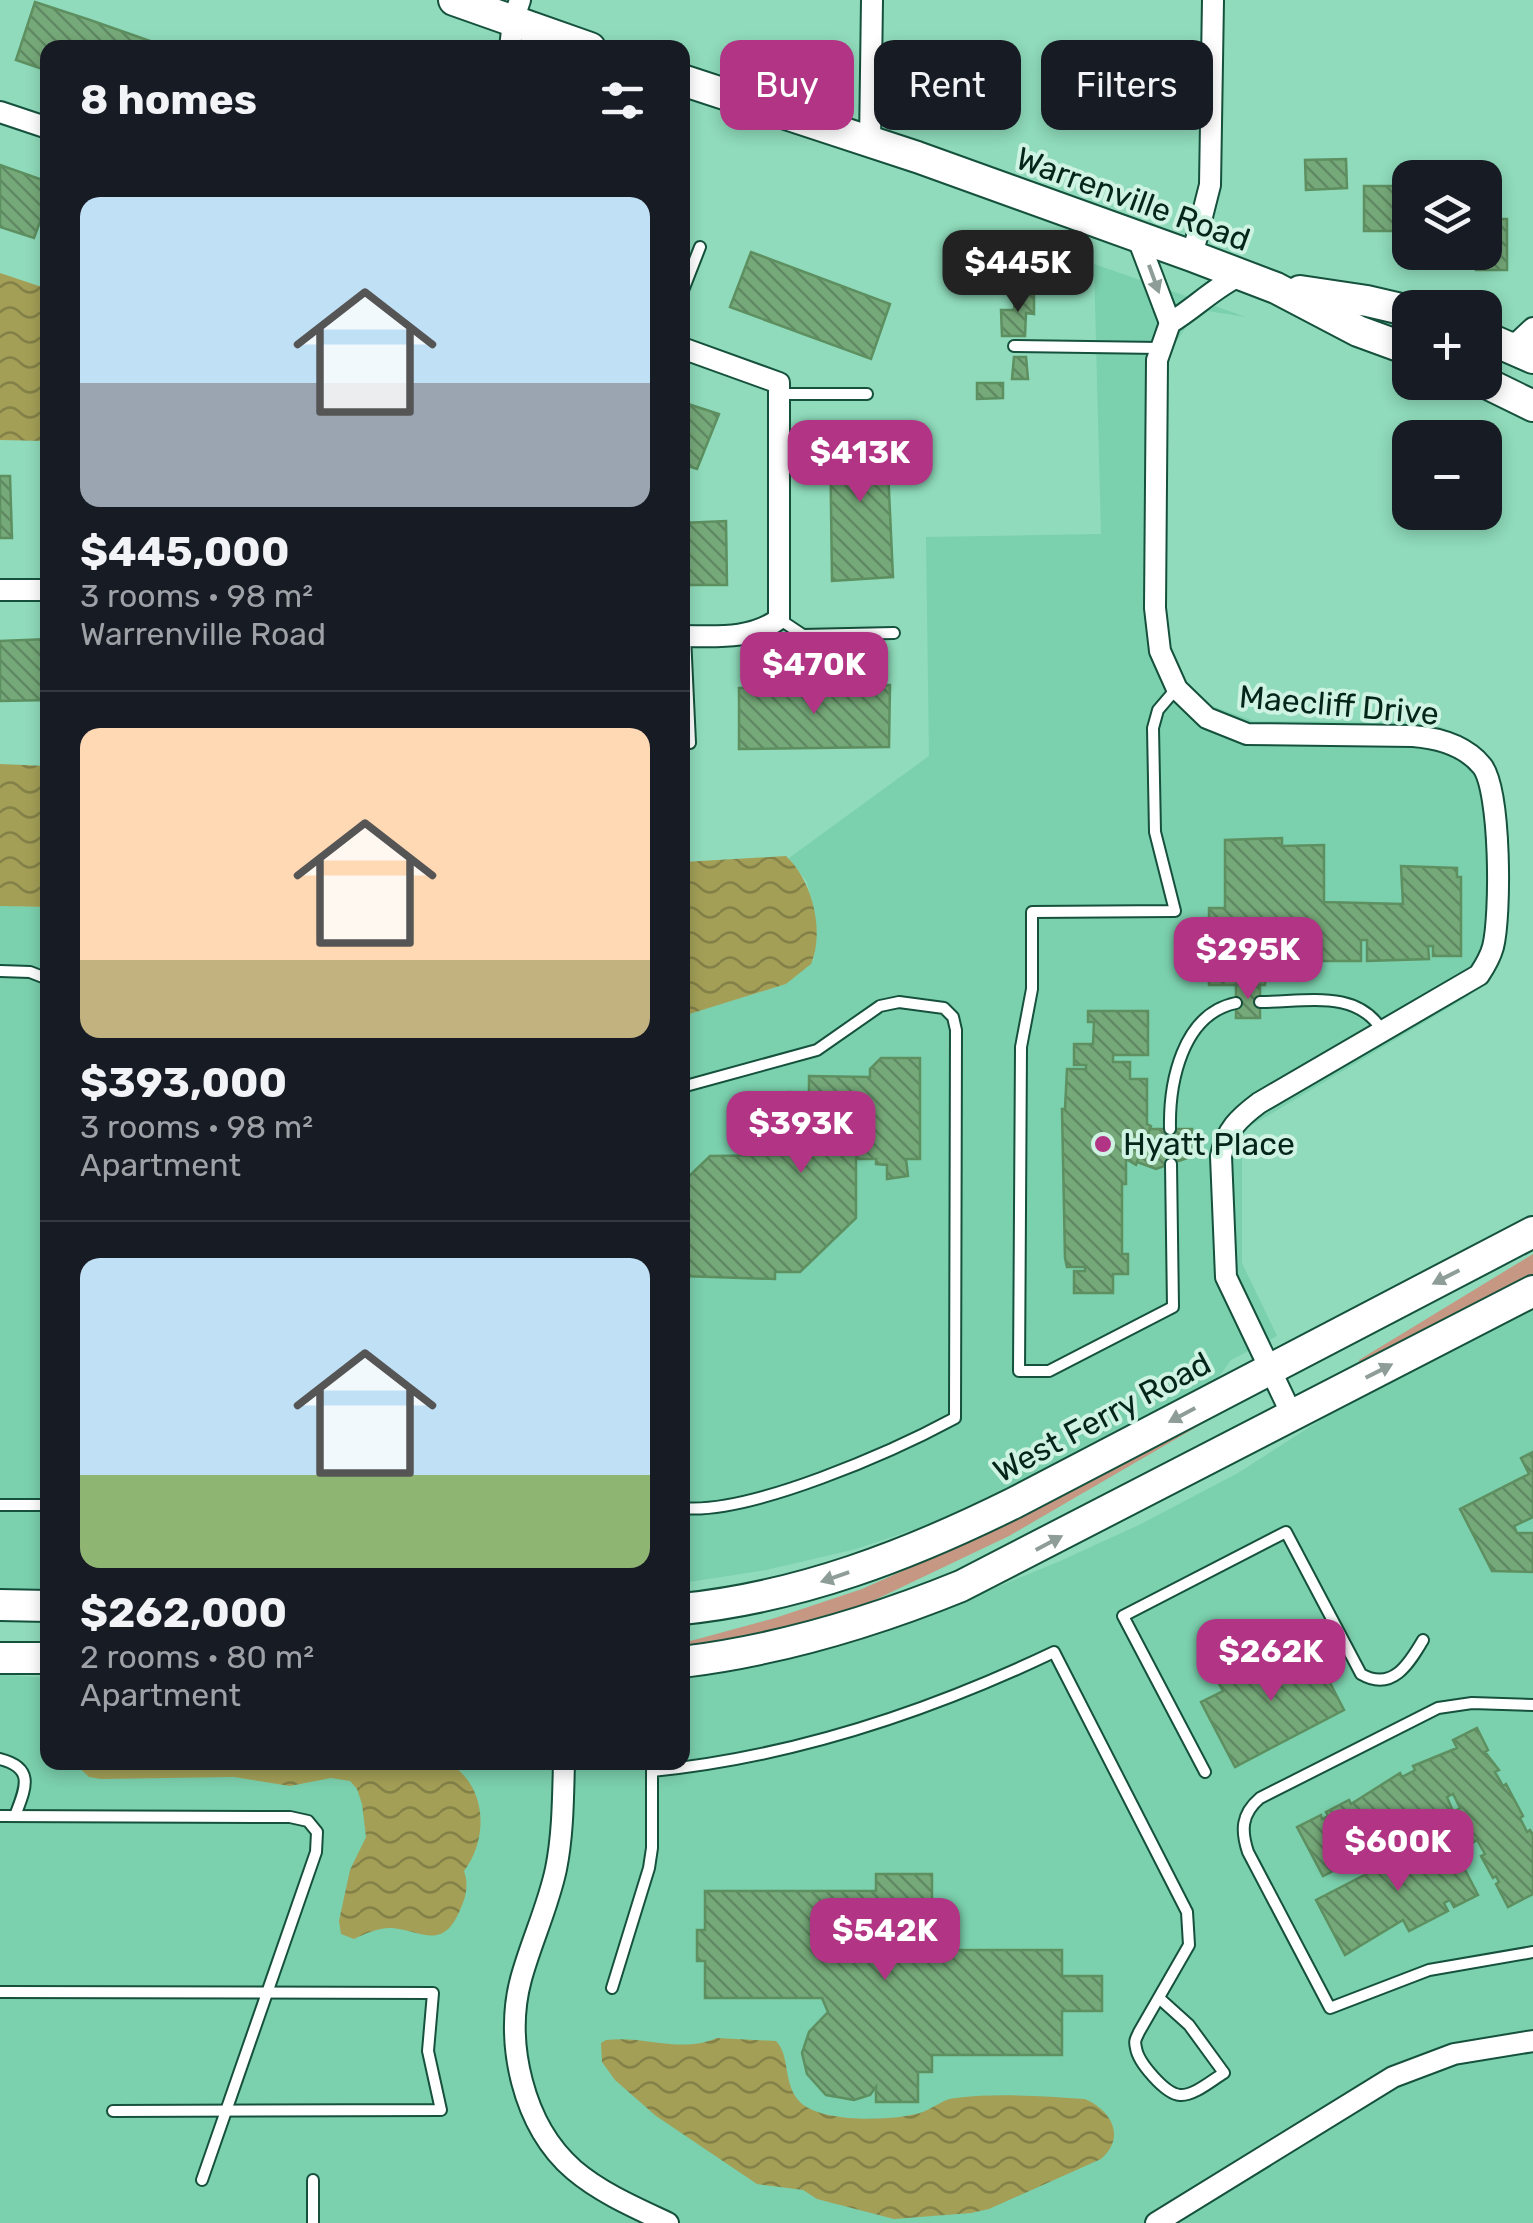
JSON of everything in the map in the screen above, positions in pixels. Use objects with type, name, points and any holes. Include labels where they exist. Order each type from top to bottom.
[{"type":"main road","points":[[454,0],[566,40]]},
{"type":"main road","name":"Warrenville Road","points":[[690,83],[1192,256],[1276,288],[1358,331],[1392,343]]},
{"type":"main road","name":"Warrenville Road","points":[[1276,288],[1392,306]]},
{"type":"main road","points":[[1502,391],[1533,406]]},
{"type":"main road","name":"West Ferry Road","points":[[690,1608],[817,1584],[926,1544],[1533,1232]]},
{"type":"main road","points":[[690,1661],[779,1647],[946,1592],[1030,1554],[1533,1291]]},
{"type":"main road","points":[[0,1605],[40,1606]]},
{"type":"main road","points":[[0,1658],[40,1658]]},
{"type":"street","points":[[870,142],[872,0]]},
{"type":"street","points":[[1192,256],[1210,185],[1213,0]]},
{"type":"street","points":[[0,112],[40,125]]},
{"type":"street","points":[[1136,236],[1170,322],[1242,275]]},
{"type":"street","name":"Maecliff Drive","points":[[1170,322],[1156,374],[1155,608],[1160,650],[1177,688],[1207,718],[1247,734],[1436,738],[1456,745],[1481,764],[1489,779],[1496,813],[1495,929],[1488,961],[1480,975],[1259,1102],[1232,1125],[1224,1138],[1221,1174],[1226,1277],[1292,1415]]},
{"type":"street","points":[[1508,347],[1533,328]]},
{"type":"street","points":[[690,351],[778,382],[778,618],[757,632],[690,636]]},
{"type":"street","points":[[0,590],[40,590]]},
{"type":"street","points":[[564,1770],[564,1809],[556,1870],[520,1982],[515,2033],[520,2068],[536,2116],[560,2156],[593,2184],[668,2223]]},
{"type":"street","points":[[1156,2223],[1393,2077],[1454,2054],[1533,2041]]},
{"type":"lane","points":[[690,273],[700,247]]},
{"type":"lane","points":[[1014,346],[1160,348]]},
{"type":"lane","points":[[778,394],[867,394]]},
{"type":"lane","points":[[778,618],[803,635],[894,633]]},
{"type":"lane","points":[[1171,1164],[1174,1307],[1049,1370],[1020,1370],[1021,1047],[1032,988],[1032,912],[1175,911],[1156,832],[1153,728],[1158,710],[1177,688]]},
{"type":"lane","points":[[0,971],[40,975]]},
{"type":"lane","points":[[690,1084],[817,1050],[845,1033],[864,1014],[899,1002],[944,1008],[953,1017],[956,1030],[954,1418],[891,1449],[793,1486],[690,1507]]},
{"type":"lane","points":[[1260,1002],[1352,1003],[1370,1013],[1383,1032]]},
{"type":"lane","points":[[1170,1129],[1170,1086],[1181,1056],[1206,1020],[1224,1006],[1236,1004]]},
{"type":"lane","points":[[0,1504],[40,1505]]},
{"type":"lane","points":[[1205,1772],[1123,1616],[1286,1532],[1361,1674],[1374,1680],[1394,1677],[1406,1667],[1424,1640]]},
{"type":"lane","points":[[690,1766],[737,1759],[860,1730],[981,1686],[1054,1652],[1187,1912],[1188,1945],[1136,2040],[1137,2055],[1170,2092],[1181,2096],[1224,2073],[1189,2025],[1159,1998]]},
{"type":"lane","points":[[1533,1704],[1472,1703],[1422,1714],[1260,1798],[1247,1812],[1242,1829],[1248,1852],[1330,2008],[1429,1970],[1533,1952]]},
{"type":"lane","points":[[0,1759],[16,1764],[25,1776],[16,1816]]},
{"type":"lane","points":[[612,1988],[649,1868],[652,1771],[659,1770]]},
{"type":"lane","points":[[0,1816],[290,1817],[308,1822],[317,1832],[316,1852],[202,2180]]},
{"type":"lane","points":[[0,1992],[433,1992],[428,2051],[441,2110],[113,2111]]},
{"type":"lane","points":[[313,2180],[313,2223]]},
{"type":"shaded area","points":[[1094,264],[1246,317],[1208,311],[1187,326],[1173,346],[1165,378],[1165,602],[1169,648],[1183,679],[1210,705],[1253,721],[1406,722],[1441,727],[1479,747],[1499,777],[1505,814],[1506,929],[1499,953],[1489,978],[1467,997],[1242,1131],[1242,1263],[1277,1336],[1231,1360],[1215,1382],[951,1517],[856,1549],[766,1570],[690,1582],[690,1014],[786,984],[814,959],[813,907],[807,882],[789,858],[929,756],[926,537],[1101,534]]},
{"type":"shaded area","points":[[0,906],[40,907],[40,1593],[0,1592]]},
{"type":"shaded area","points":[[1533,1254],[1533,1274],[1360,1365],[1359,1360]]},
{"type":"shaded area","points":[[1533,1307],[1533,2223],[0,2223],[0,1674],[40,1677],[40,1770],[690,1770],[690,1674],[776,1662],[885,1633],[1058,1562],[1238,1473],[1352,1400]]},
{"type":"shaded area","points":[[1211,1413],[1212,1418],[1009,1536],[837,1618],[754,1638],[690,1648],[690,1641],[862,1589]]},
{"type":"water","points":[[0,273],[40,286],[40,441],[0,440]]},
{"type":"water","points":[[0,764],[40,766],[40,907],[0,906]]},
{"type":"water","points":[[786,856],[803,878],[814,907],[817,937],[811,964],[786,984],[690,1014],[690,862]]},
{"type":"water","points":[[82,1770],[458,1770],[471,1785],[480,1813],[478,1843],[464,1871],[464,1900],[453,1923],[439,1935],[392,1928],[354,1939],[341,1934],[339,1921],[350,1870],[366,1837],[362,1804],[350,1781],[331,1778],[290,1786],[234,1777],[89,1777]]},
{"type":"water","points":[[717,2038],[776,2041],[784,2054],[795,2096],[811,2110],[825,2114],[893,2118],[971,2096],[1085,2099],[1109,2117],[1113,2142],[1101,2159],[989,2209],[971,2213],[894,2219],[817,2199],[803,2190],[757,2184],[656,2116],[615,2080],[602,2062],[601,2043],[606,2040],[690,2044]]},
{"type":"building","points":[[35,2],[147,40],[40,40],[40,68],[16,60]]},
{"type":"building","points":[[1346,159],[1347,188],[1306,190],[1305,160]]},
{"type":"building","points":[[0,165],[40,179],[40,222],[34,238],[0,227]]},
{"type":"building","points":[[1364,186],[1392,186],[1392,231],[1364,231]]},
{"type":"building","points":[[1502,219],[1507,219],[1507,270],[1502,270]]},
{"type":"building","points":[[751,252],[890,304],[871,359],[730,307]]},
{"type":"building","points":[[1015,291],[1034,292],[1034,314],[1026,313],[1025,336],[1002,336],[1001,310],[1014,310]]},
{"type":"building","points":[[1014,357],[1026,357],[1028,379],[1012,379]]},
{"type":"building","points":[[977,383],[1003,383],[1003,398],[977,399]]},
{"type":"building","points":[[690,405],[719,414],[697,469],[690,467]]},
{"type":"building","points":[[886,427],[893,577],[832,581],[830,430]]},
{"type":"building","points":[[0,476],[10,476],[12,538],[0,538]]},
{"type":"building","points":[[726,521],[727,585],[690,585],[690,523]]},
{"type":"building","points":[[40,639],[40,700],[0,701],[0,641]]},
{"type":"building","points":[[890,685],[889,747],[739,749],[739,688]]},
{"type":"building","points":[[1282,838],[1282,846],[1324,845],[1324,902],[1403,904],[1401,866],[1457,868],[1457,877],[1461,877],[1461,956],[1433,956],[1433,946],[1428,946],[1429,959],[1367,961],[1367,940],[1361,940],[1361,961],[1322,961],[1322,940],[1318,940],[1318,960],[1268,959],[1265,985],[1209,985],[1209,908],[1225,908],[1225,840]]},
{"type":"building","points":[[1236,985],[1260,985],[1260,1018],[1236,1018]]},
{"type":"building","name":"Hyatt Place","points":[[1088,1011],[1148,1011],[1148,1055],[1113,1055],[1113,1062],[1130,1062],[1130,1079],[1147,1079],[1147,1124],[1151,1126],[1136,1165],[1126,1159],[1122,1254],[1128,1254],[1128,1274],[1113,1274],[1113,1293],[1074,1293],[1074,1271],[1085,1271],[1085,1267],[1067,1267],[1065,1258],[1062,1109],[1067,1069],[1086,1069],[1086,1065],[1074,1065],[1074,1044],[1093,1044],[1094,1022],[1088,1022]]},
{"type":"building","points":[[881,1058],[920,1058],[920,1159],[906,1159],[908,1176],[887,1179],[887,1165],[876,1164],[876,1159],[856,1159],[856,1218],[800,1272],[775,1272],[775,1279],[690,1276],[690,1175],[710,1156],[788,1155],[789,1092],[809,1093],[809,1076],[870,1077],[870,1069]]},
{"type":"building","points":[[1150,1129],[1192,1129],[1187,1158],[1156,1169],[1137,1162]]},
{"type":"building","points":[[1533,1452],[1533,1517],[1514,1526],[1517,1533],[1533,1533],[1533,1572],[1492,1571],[1460,1509],[1529,1474],[1521,1458]]},
{"type":"building","points":[[1311,1646],[1344,1710],[1235,1767],[1201,1702],[1223,1691],[1219,1684],[1285,1649],[1289,1657]]},
{"type":"building","points":[[1477,1728],[1488,1750],[1485,1752],[1499,1770],[1495,1772],[1503,1786],[1506,1784],[1527,1832],[1530,1830],[1533,1835],[1533,1894],[1508,1907],[1496,1876],[1493,1878],[1481,1856],[1485,1854],[1457,1810],[1460,1808],[1453,1794],[1447,1797],[1452,1809],[1424,1820],[1352,1861],[1350,1858],[1345,1861],[1347,1864],[1323,1876],[1297,1827],[1321,1815],[1322,1819],[1328,1816],[1326,1812],[1349,1800],[1351,1804],[1400,1773],[1402,1777],[1415,1770],[1413,1766],[1457,1748],[1453,1740]]},
{"type":"building","points":[[1446,1833],[1478,1895],[1454,1907],[1450,1900],[1444,1903],[1448,1911],[1409,1931],[1403,1920],[1345,1955],[1316,1900]]},
{"type":"building","points":[[876,1874],[932,1874],[932,1950],[1062,1950],[1062,1976],[1102,1976],[1102,2011],[1062,2011],[1062,2055],[932,2055],[932,2072],[918,2072],[918,2102],[876,2102],[876,2087],[870,2095],[854,2100],[826,2095],[807,2074],[802,2053],[809,2032],[828,2012],[822,1998],[705,1998],[705,1961],[697,1961],[697,1930],[705,1930],[705,1891],[876,1891]]},
{"type":"place","name":"Hyatt Place","points":[[1103,1144]]}]
